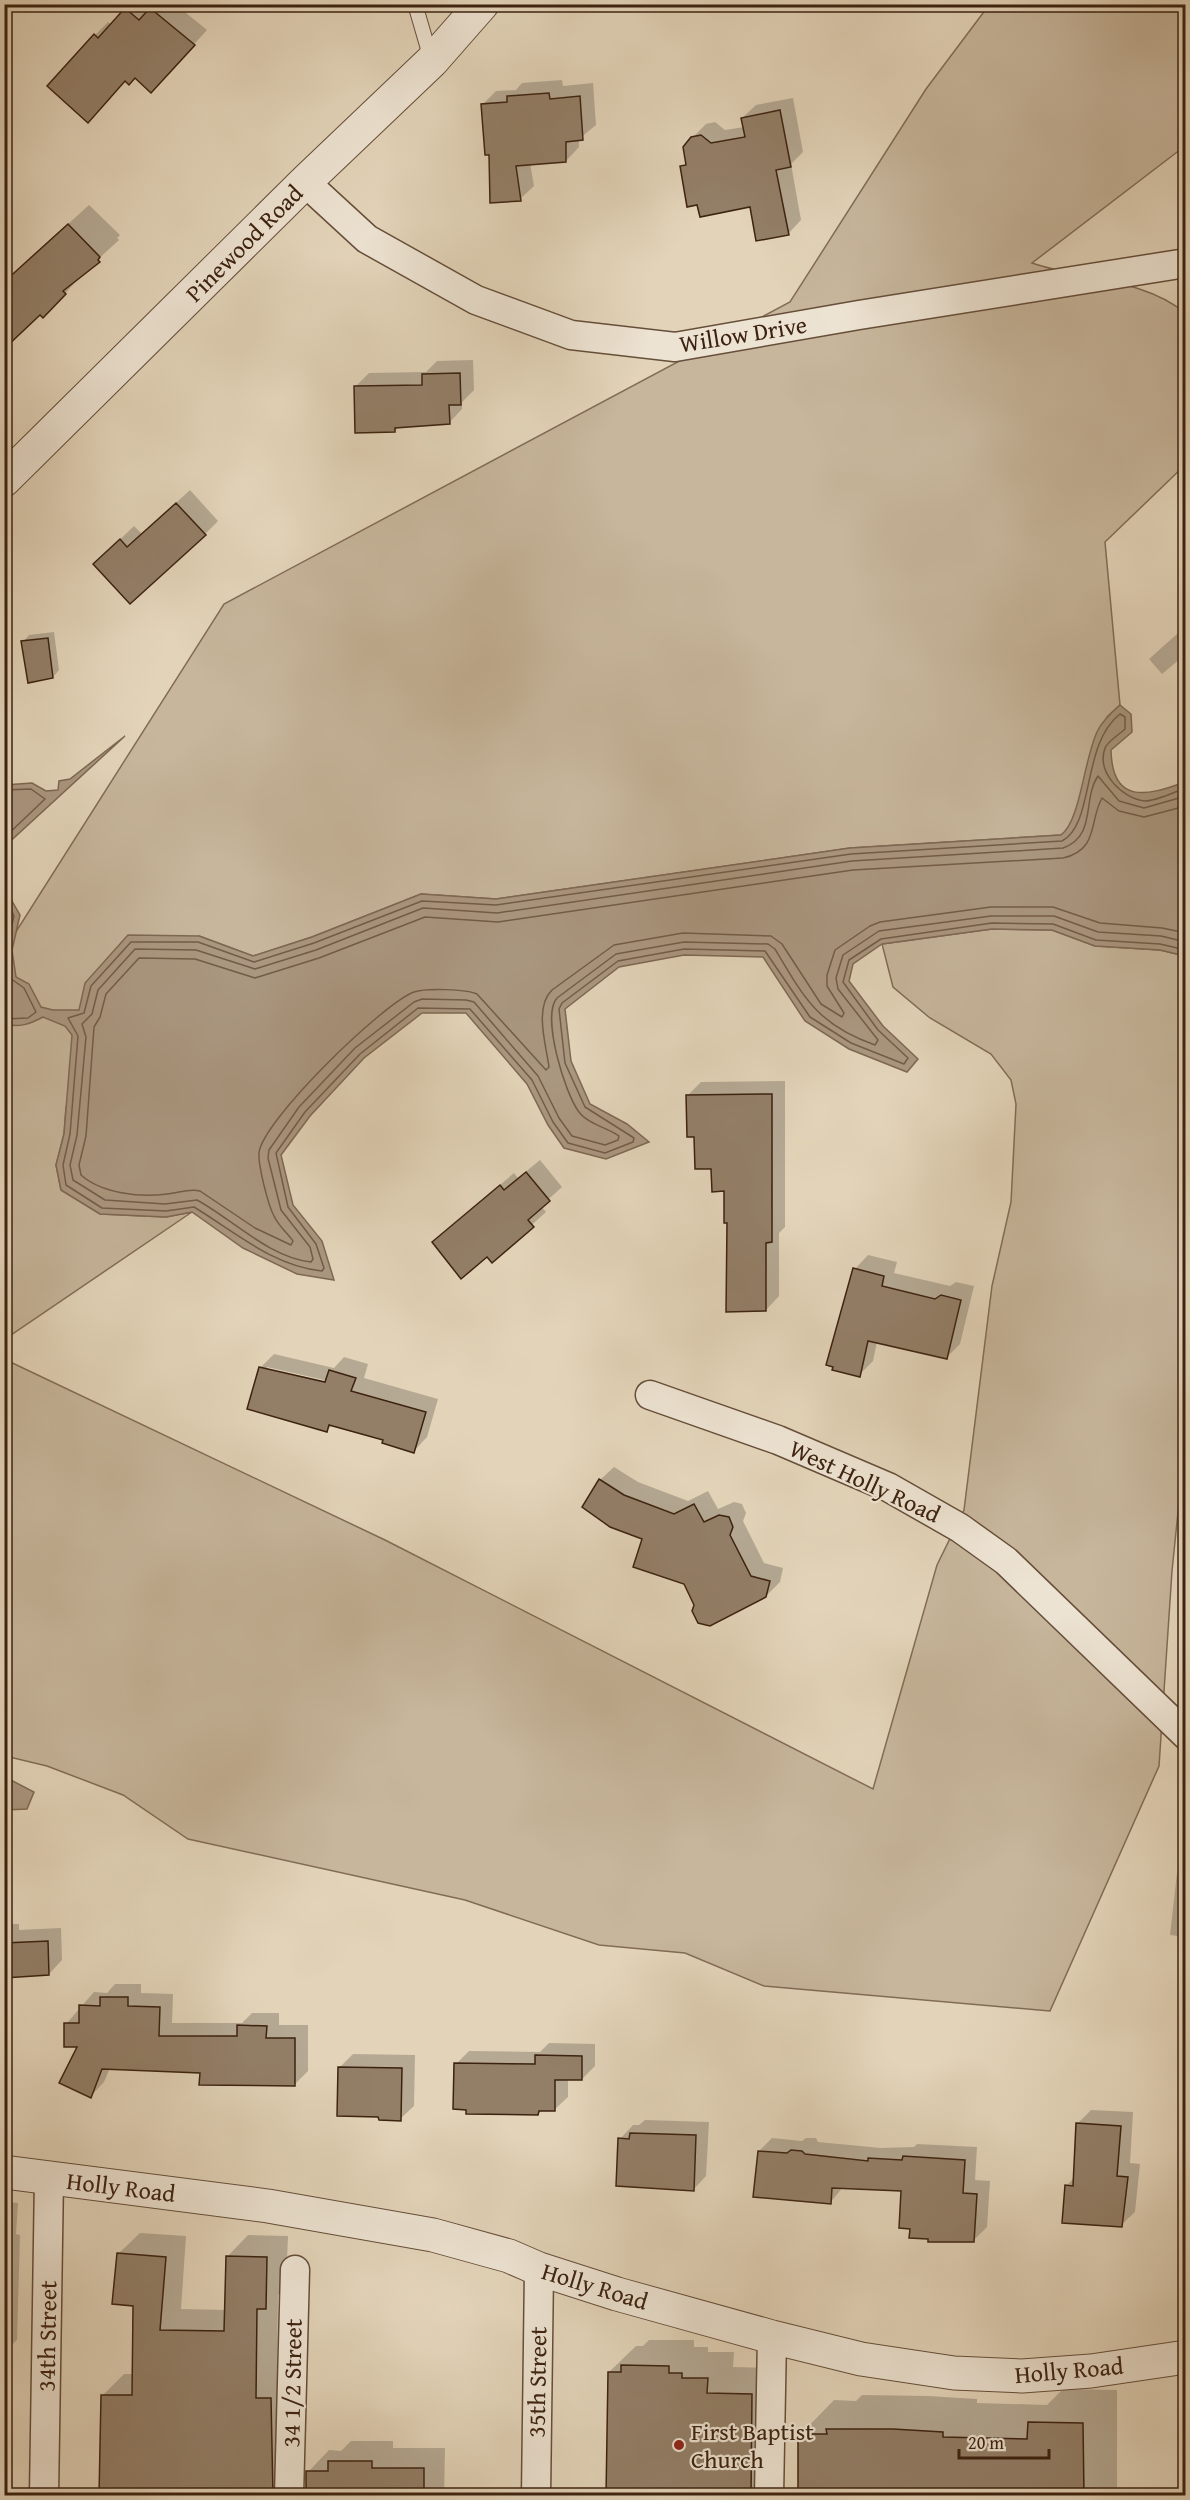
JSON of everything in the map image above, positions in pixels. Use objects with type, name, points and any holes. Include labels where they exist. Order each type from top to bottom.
[{"type":"street","name":"Pinewood Road","points":[[4,480],[305,182],[432,61],[482,4]]},
{"type":"street","name":"Willow Drive","points":[[305,182],[367,238],[476,300],[571,335],[675,347],[1185,263]]},
{"type":"street","name":"West Holly Road","points":[[650,1395],[768,1436],[888,1486],[960,1528],[1006,1561],[1185,1735]]},
{"type":"street","name":"Holly Road","points":[[4,2172],[268,2206],[432,2235],[509,2256],[538,2269],[772,2337],[861,2359],[954,2373],[1045,2374],[1091,2371],[1185,2357]]},
{"type":"street","name":"34th Street","points":[[44,2496],[49,2177]]},
{"type":"street","name":"35th Street","points":[[536,2496],[538,2269]]},
{"type":"street","name":"34 1/2 Street","points":[[290,2496],[295,2270]]},
{"type":"street","points":[[769,2496],[772,2337]]},
{"type":"lane","points":[[415,4],[432,61]]},
{"type":"shaded area","points":[[989,5],[1185,5],[1185,146],[1032,263],[1151,293],[1185,313],[1185,465],[1105,542],[1120,705],[1107,717],[1069,830],[1061,835],[850,848],[496,899],[421,894],[312,937],[253,956],[199,936],[66,1107],[64,1134],[56,1165],[61,1190],[100,1214],[166,1217],[192,1212],[5,1339],[5,949],[224,604],[790,302],[926,89]]},
{"type":"shaded area","points":[[992,929],[1052,930],[1095,946],[1160,950],[1185,956],[1186,1434],[1172,1571],[1159,1766],[1050,2011],[764,1986],[685,1953],[599,1945],[465,1900],[188,1839],[123,1795],[47,1766],[5,1756],[4,1359],[385,1540],[873,1789],[937,1565],[964,1510],[992,1286],[1011,1202],[1016,1104],[1011,1080],[991,1054],[930,1018],[893,987],[882,944]]},
{"type":"water","points":[[1120,705],[1131,714],[1132,732],[1111,750],[1113,768],[1118,780],[1125,788],[1145,793],[1185,782],[1185,956],[1160,950],[1095,946],[1052,930],[992,929],[882,944],[853,964],[849,981],[883,1026],[918,1059],[907,1072],[849,1049],[805,1021],[763,957],[684,955],[619,967],[565,1009],[571,1061],[590,1104],[627,1124],[649,1142],[606,1159],[564,1148],[548,1125],[527,1084],[466,1013],[422,1013],[364,1058],[310,1116],[281,1155],[293,1205],[322,1241],[334,1280],[297,1274],[243,1248],[192,1212],[166,1217],[100,1214],[61,1190],[56,1165],[64,1134],[72,1035],[65,1026],[43,1017],[24,1025],[5,1024],[5,881],[8,882],[12,901],[20,915],[12,950],[16,977],[29,984],[41,1007],[53,1010],[79,1010],[85,983],[128,935],[199,936],[253,956],[312,937],[421,894],[496,899],[850,848],[1061,835],[1068,828],[1078,802],[1093,741],[1105,720]]},
{"type":"water","points":[[125,736],[5,846],[5,820],[8,818],[5,814],[5,785],[32,783],[46,791],[58,790],[59,781],[70,779]]},
{"type":"water","points":[[5,1777],[34,1792],[27,1809],[5,1810]]},
{"type":"building","points":[[125,8],[139,20],[150,8],[195,45],[151,93],[135,78],[129,85],[125,81],[88,123],[47,86],[94,34],[98,38]]},
{"type":"building","points":[[549,93],[550,99],[580,96],[583,140],[566,142],[566,162],[516,166],[521,201],[490,203],[489,155],[485,155],[481,104],[507,102],[507,96]]},
{"type":"building","points":[[780,110],[791,167],[776,170],[789,235],[756,241],[750,207],[700,217],[697,205],[687,207],[680,166],[686,165],[683,147],[691,137],[701,135],[711,143],[745,137],[741,118]]},
{"type":"building","points":[[68,224],[100,257],[98,260],[100,262],[63,291],[66,294],[43,318],[40,315],[4,349],[4,282]]},
{"type":"building","points":[[460,373],[461,405],[449,405],[450,424],[395,428],[395,432],[355,433],[354,386],[422,385],[422,374]]},
{"type":"building","points":[[176,503],[206,535],[130,604],[93,564],[120,539],[127,547]]},
{"type":"building","points":[[48,638],[53,678],[28,683],[21,641]]},
{"type":"building","points":[[772,1094],[772,1242],[766,1243],[766,1311],[726,1312],[727,1223],[724,1223],[724,1191],[712,1192],[711,1169],[695,1169],[694,1137],[687,1137],[686,1095]]},
{"type":"building","points":[[526,1172],[550,1201],[528,1220],[534,1227],[492,1263],[487,1257],[461,1279],[432,1242],[500,1185],[504,1190]]},
{"type":"building","points":[[853,1268],[884,1276],[882,1286],[935,1299],[941,1295],[961,1300],[947,1359],[868,1341],[860,1377],[832,1370],[833,1367],[826,1365]]},
{"type":"building","points":[[259,1367],[325,1382],[329,1370],[356,1378],[351,1391],[426,1412],[414,1453],[382,1443],[383,1440],[329,1425],[327,1432],[247,1409]]},
{"type":"building","points":[[599,1479],[624,1495],[674,1514],[694,1504],[704,1522],[719,1515],[729,1517],[733,1527],[730,1535],[751,1576],[770,1581],[766,1597],[710,1626],[698,1623],[692,1611],[694,1605],[684,1584],[633,1567],[642,1539],[610,1527],[582,1507]]},
{"type":"building","points":[[48,1941],[49,1975],[4,1978],[4,1943]]},
{"type":"building","points":[[100,1997],[128,1997],[128,2006],[160,2007],[159,2036],[237,2036],[237,2025],[267,2026],[266,2038],[295,2038],[295,2086],[199,2085],[200,2073],[102,2069],[91,2098],[59,2083],[77,2047],[64,2047],[64,2023],[79,2023],[79,2005],[100,2006]]},
{"type":"building","points":[[535,2055],[582,2056],[582,2080],[555,2080],[555,2111],[539,2111],[538,2115],[466,2114],[466,2110],[453,2109],[454,2063],[535,2064]]},
{"type":"building","points":[[338,2067],[402,2068],[401,2121],[379,2120],[378,2117],[337,2116]]},
{"type":"building","points":[[1076,2123],[1121,2126],[1117,2176],[1128,2177],[1122,2227],[1062,2223],[1065,2185],[1073,2186]]},
{"type":"building","points":[[630,2133],[696,2135],[694,2191],[616,2186],[618,2138],[629,2139]]},
{"type":"building","points":[[791,2150],[802,2151],[805,2154],[868,2161],[868,2158],[902,2160],[903,2156],[965,2160],[963,2193],[977,2194],[974,2242],[928,2242],[928,2239],[909,2238],[910,2229],[899,2228],[901,2191],[832,2188],[831,2204],[753,2197],[758,2151],[787,2153]]},
{"type":"building","points":[[117,2253],[166,2257],[160,2330],[224,2331],[226,2256],[267,2257],[266,2309],[257,2309],[256,2398],[271,2398],[273,2496],[99,2496],[101,2395],[132,2395],[133,2306],[112,2304]]},
{"type":"building","name":"First Baptist Church","points":[[621,2365],[669,2366],[669,2373],[682,2373],[682,2378],[708,2378],[707,2393],[752,2394],[751,2496],[606,2496],[608,2372],[621,2372]]},
{"type":"building","points":[[1028,2422],[1083,2423],[1084,2496],[798,2496],[798,2434],[827,2434],[826,2429],[893,2429],[943,2432],[943,2437],[1027,2439]]},
{"type":"building","points":[[328,2461],[372,2461],[372,2468],[424,2468],[424,2496],[306,2496],[306,2471],[328,2471]]},
{"type":"place","name":"First Baptist Church","points":[[679,2445]]}]
